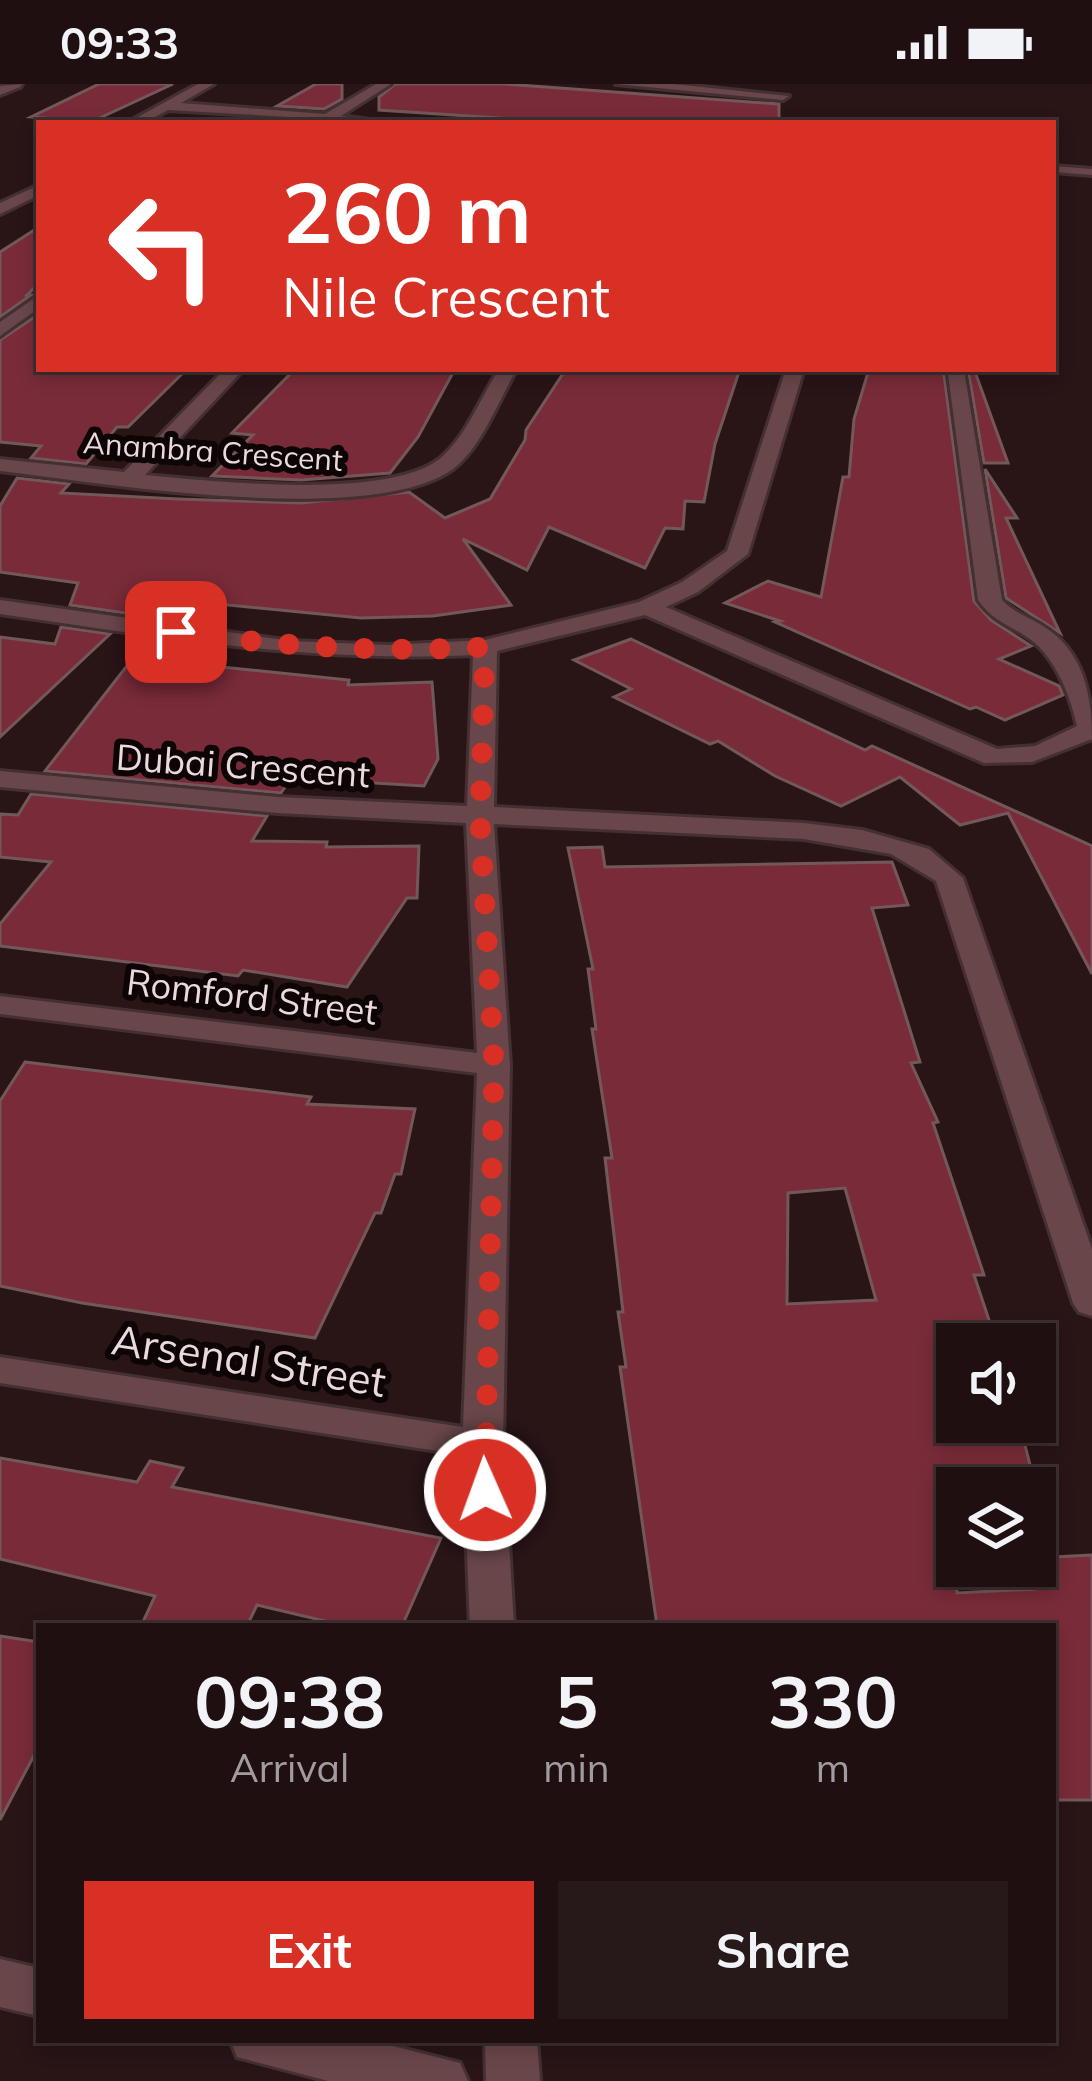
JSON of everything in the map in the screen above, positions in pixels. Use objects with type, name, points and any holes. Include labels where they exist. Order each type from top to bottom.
[{"type":"street","points":[[140,120],[208,84]]},
{"type":"street","points":[[328,118],[385,84]]},
{"type":"street","points":[[622,84],[783,96]]},
{"type":"street","points":[[172,120],[226,90]]},
{"type":"street","points":[[167,106],[351,120]]},
{"type":"street","points":[[0,190],[36,172]]},
{"type":"street","points":[[0,209],[36,191]]},
{"type":"street","points":[[0,331],[36,302]]},
{"type":"street","points":[[130,478],[232,372]]},
{"type":"street","name":"Anambra Crescent","points":[[0,465],[338,492],[422,480],[447,464],[506,372]]},
{"type":"street","points":[[0,607],[291,648],[388,652],[485,647],[647,607],[690,586],[737,554],[794,372]]},
{"type":"street","points":[[647,607],[993,757],[1033,755],[1072,742],[1090,729],[1088,711],[1051,646],[1041,635],[994,608],[990,600],[957,374]]},
{"type":"street","points":[[485,647],[480,818],[494,1065],[483,1444],[492,1623]]},
{"type":"street","name":"Dubai Crescent","points":[[0,779],[480,818],[804,831],[881,843],[937,863],[949,878],[1092,1303]]},
{"type":"street","name":"Romford Street","points":[[0,1005],[494,1065]]},
{"type":"street","name":"Arsenal Street","points":[[0,1370],[483,1444]]},
{"type":"street","points":[[0,1983],[36,1991]]},
{"type":"street","points":[[270,2043],[441,2081]]},
{"type":"street","points":[[511,2043],[513,2081]]},
{"type":"lane","points":[[1056,169],[1092,172]]},
{"type":"building","points":[[99,84],[173,84],[95,120],[31,117]]},
{"type":"building","points":[[316,84],[342,84],[342,99],[324,109],[277,106]]},
{"type":"building","points":[[395,84],[505,84],[779,104],[779,120],[530,120],[379,110],[379,97]]},
{"type":"building","points":[[36,229],[36,286],[0,317],[0,252]]},
{"type":"building","points":[[36,316],[36,372],[184,372],[128,427],[117,427],[86,464],[31,458],[41,446],[0,442],[0,340]]},
{"type":"building","points":[[292,372],[453,372],[418,437],[390,473],[301,480],[212,476],[253,435],[232,433]]},
{"type":"building","points":[[564,372],[739,372],[715,444],[704,502],[685,501],[683,529],[665,528],[645,568],[549,527],[527,570],[463,539],[511,605],[433,616],[361,618],[157,598],[145,616],[70,605],[78,583],[0,572],[0,506],[17,478],[69,484],[61,493],[178,499],[301,503],[409,492],[445,518],[490,499],[525,440],[526,430]]},
{"type":"building","points":[[868,372],[946,372],[974,601],[991,620],[1031,646],[999,659],[1059,686],[1063,695],[1005,720],[775,622],[780,621],[725,603],[768,581],[821,597],[843,477],[849,477],[854,419]]},
{"type":"building","points":[[969,372],[975,372],[1008,463],[984,463]]},
{"type":"building","points":[[985,469],[1017,518],[1006,518],[1060,633],[1006,598]]},
{"type":"building","points":[[61,627],[110,634],[0,737],[0,637],[55,644]]},
{"type":"building","points":[[631,639],[865,750],[872,746],[1092,846],[1092,974],[1008,813],[960,825],[900,777],[841,806],[775,776],[718,741],[710,744],[614,697],[631,689],[574,660]]},
{"type":"building","points":[[133,658],[349,680],[348,685],[432,682],[438,759],[424,786],[291,778],[281,793],[45,771]]},
{"type":"building","points":[[31,794],[267,816],[252,841],[327,842],[326,847],[419,846],[417,898],[407,898],[347,987],[243,970],[238,976],[0,946],[0,924],[51,862],[0,857],[0,814],[18,815]]},
{"type":"building","points":[[602,847],[605,867],[892,862],[908,905],[872,908],[920,1062],[911,1063],[938,1122],[933,1123],[984,1275],[974,1275],[990,1323],[936,1323],[936,1443],[1024,1443],[1031,1467],[936,1467],[936,1587],[957,1587],[957,1593],[1056,1587],[1056,1557],[1092,1555],[1092,1800],[1056,1800],[1056,1623],[657,1623],[620,1367],[626,1367],[618,1312],[623,1312],[605,1158],[612,1158],[588,969],[593,969],[568,848]],"holes":[[[845,1188],[876,1300],[787,1304],[788,1193]]]},
{"type":"building","points":[[25,1062],[311,1097],[307,1104],[415,1109],[401,1174],[395,1174],[381,1213],[375,1213],[315,1338],[0,1286],[0,1101]]},
{"type":"building","points":[[0,1458],[137,1482],[150,1461],[183,1468],[172,1487],[441,1538],[403,1623],[333,1623],[257,1605],[248,1623],[142,1623],[155,1596],[0,1559]]},
{"type":"building","points":[[0,1636],[36,1642],[36,1752],[0,1820]]},
{"type":"route","points":[[176,632],[291,648],[388,652],[485,647],[480,818],[494,1065],[485,1490]]}]
